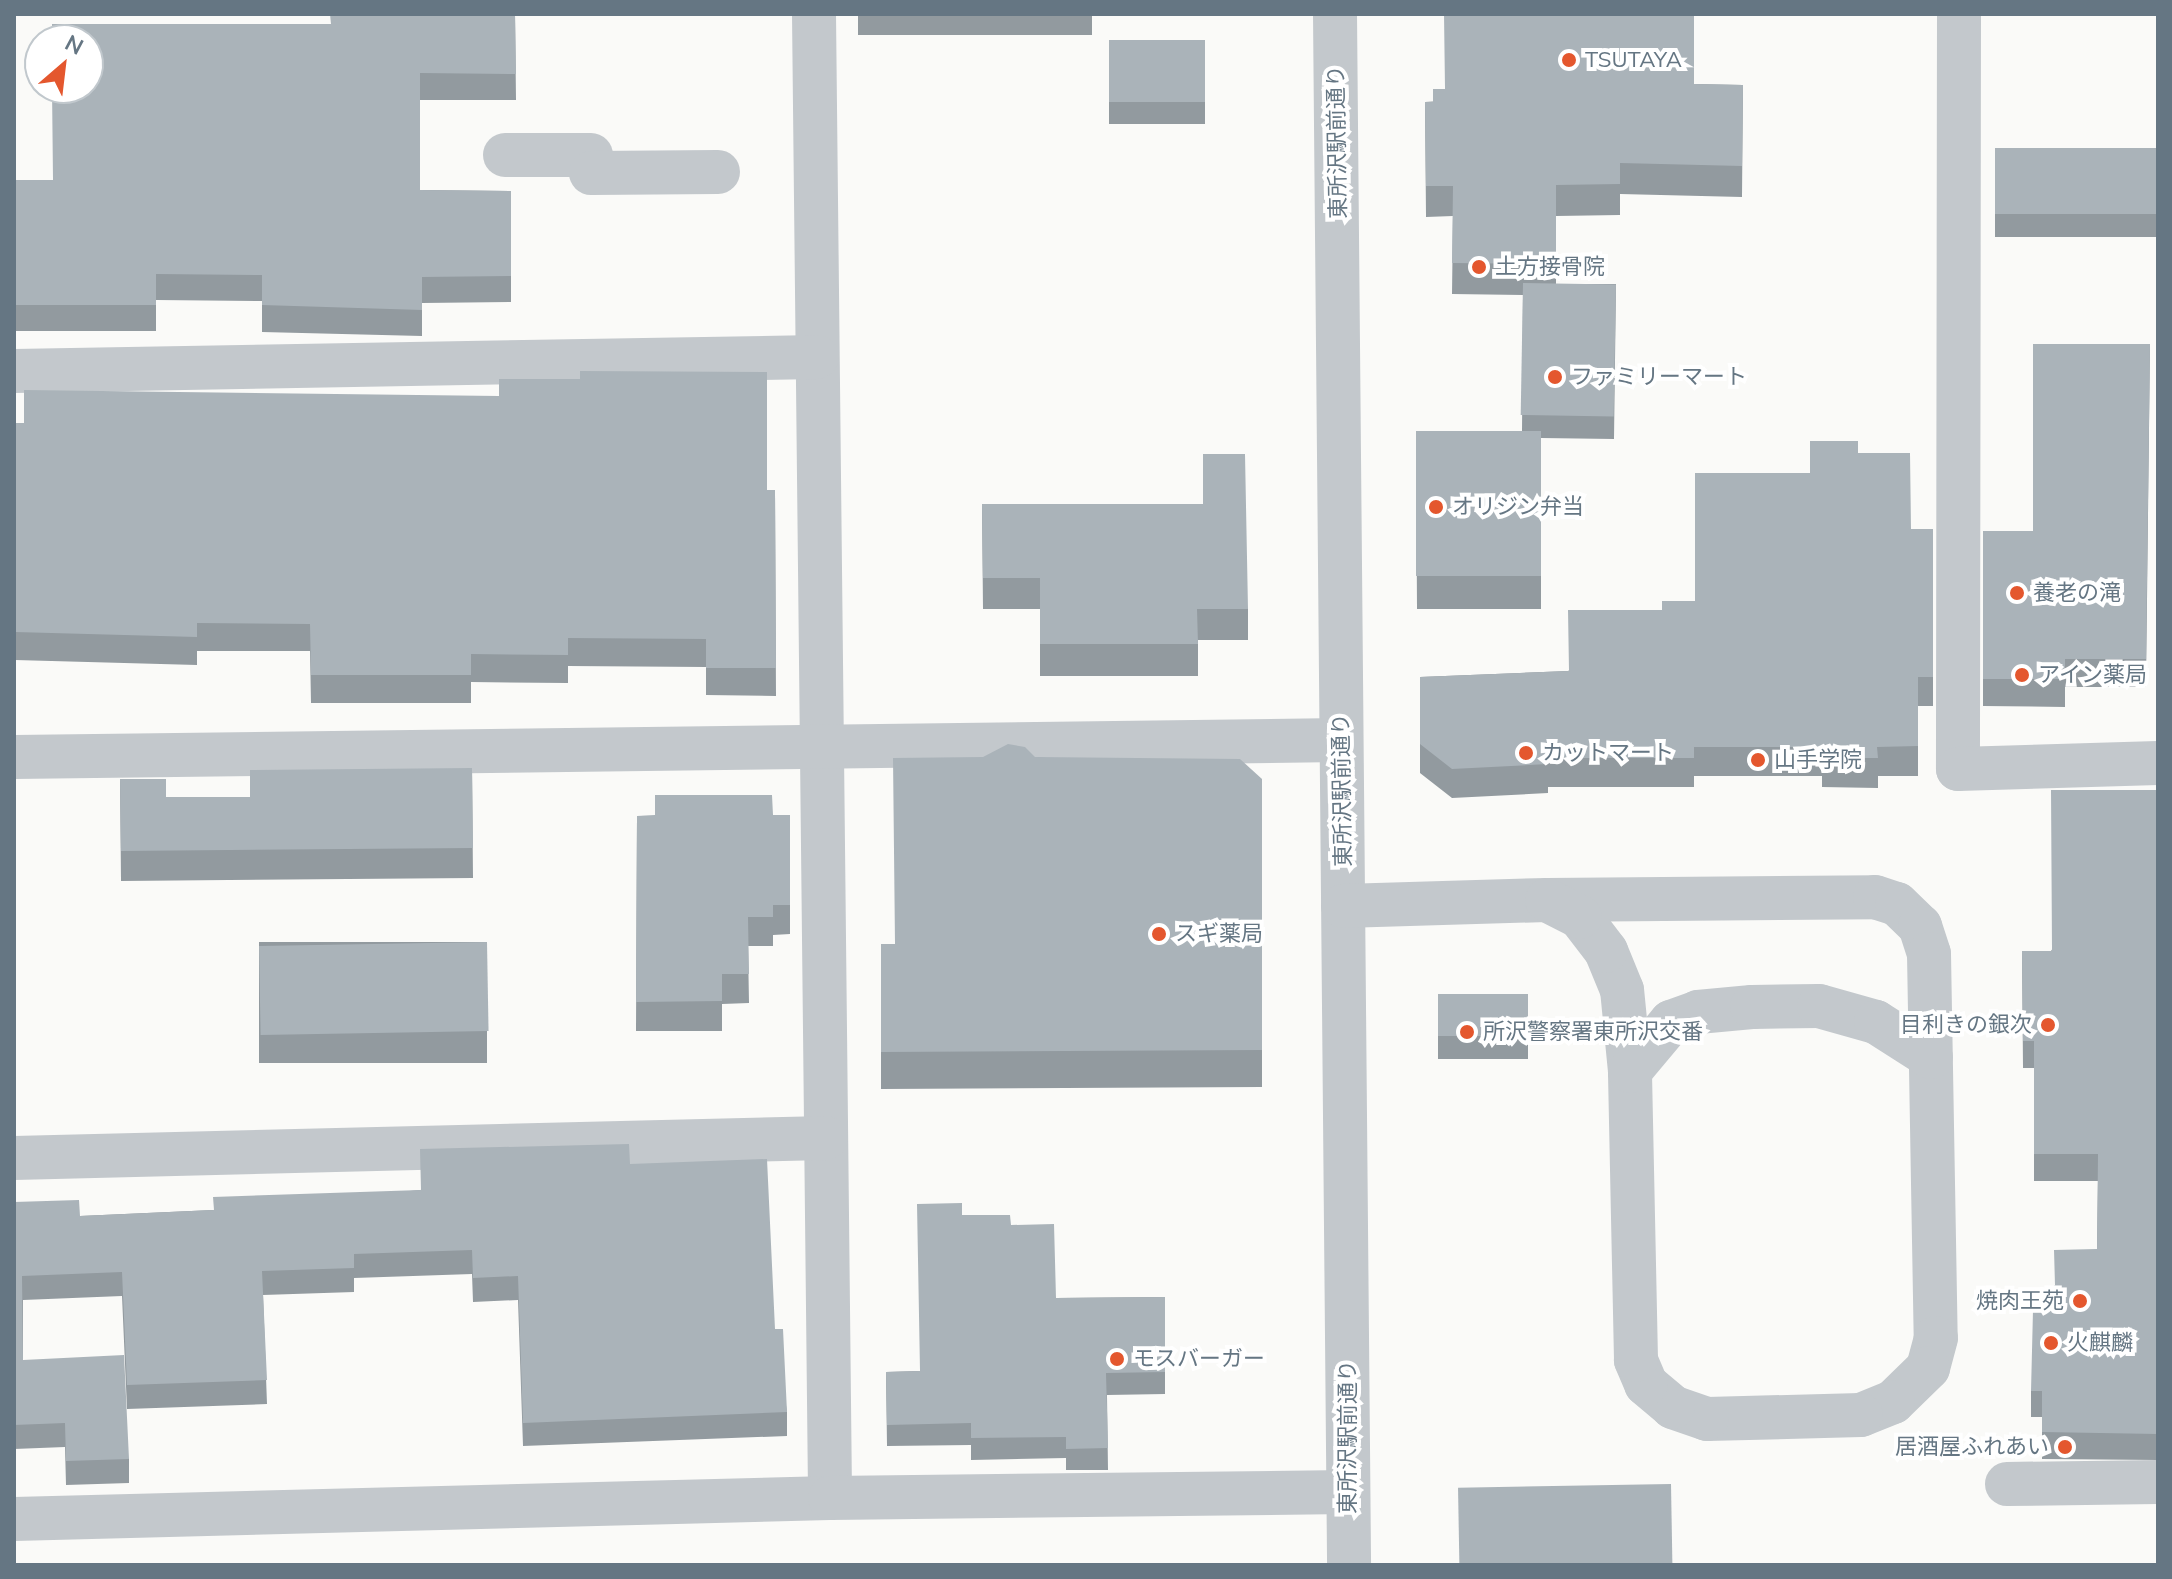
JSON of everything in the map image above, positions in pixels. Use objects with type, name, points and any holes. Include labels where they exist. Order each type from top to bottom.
[{"type":"street","points":[[814,14],[830,1498]]},
{"type":"street","name":"東所沢駅前通り","points":[[1335,14],[1348,1529]]},
{"type":"street","points":[[1959,14],[1958,769],[2158,763]]},
{"type":"street","points":[[505,155],[718,172]]},
{"type":"street","points":[[14,371],[817,357]]},
{"type":"street","points":[[14,757],[1341,740]]},
{"type":"street","points":[[1343,906],[1547,900],[1875,897],[1897,904],[1920,926],[1929,954],[1936,1338],[1928,1368],[1917,1384],[1893,1402],[1861,1415],[1707,1419],[1673,1407],[1646,1384],[1636,1360],[1630,1071],[1622,990],[1606,951],[1580,917],[1547,900]]},
{"type":"street","points":[[1630,1071],[1671,1022],[1698,1012],[1752,1007],[1819,1006],[1876,1022],[1931,1057]]},
{"type":"street","points":[[14,1158],[826,1138]]},
{"type":"street","points":[[2007,1484],[2158,1482]]},
{"type":"street","points":[[14,1519],[830,1498],[1348,1529]]},
{"type":"building","points":[[330,14],[515,14],[516,74],[420,73],[420,190],[511,191],[511,276],[422,277],[422,310],[262,305],[262,275],[156,274],[156,305],[14,305],[14,180],[53,180],[52,104],[104,104],[104,24],[331,24]]},
{"type":"building","points":[[1444,14],[1694,14],[1694,84],[1743,85],[1742,166],[1620,163],[1620,184],[1556,185],[1556,264],[1452,263],[1453,186],[1426,186],[1425,102],[1433,102],[1433,89],[1445,89]]},
{"type":"building","points":[[1109,40],[1205,40],[1205,102],[1109,102]]},
{"type":"building","points":[[1995,148],[2158,148],[2158,214],[1995,214]]},
{"type":"building","points":[[1523,283],[1616,285],[1614,417],[1521,415]]},
{"type":"building","points":[[2033,344],[2150,344],[2146,659],[2065,659],[2065,679],[1983,679],[1983,531],[2033,531]]},
{"type":"building","points":[[580,371],[767,372],[767,490],[775,490],[776,668],[706,668],[706,639],[568,638],[568,655],[471,654],[471,675],[311,675],[310,624],[197,623],[197,637],[15,632],[14,423],[24,423],[24,390],[499,396],[499,379],[580,379]]},
{"type":"building","points":[[1416,431],[1541,431],[1541,576],[1416,576]]},
{"type":"building","points":[[1810,441],[1858,441],[1858,453],[1910,453],[1911,529],[1933,529],[1933,677],[1918,677],[1918,746],[1877,747],[1878,758],[1822,758],[1822,747],[1694,747],[1694,758],[1548,758],[1548,764],[1452,769],[1420,744],[1420,677],[1569,671],[1568,610],[1662,610],[1662,601],[1695,601],[1695,473],[1810,473]]},
{"type":"building","points":[[1203,454],[1245,454],[1248,609],[1197,609],[1198,644],[1040,644],[1040,578],[983,578],[982,504],[1203,504]]},
{"type":"building","points":[[1008,744],[1025,747],[1035,757],[1240,759],[1262,779],[1262,1050],[881,1052],[881,944],[895,944],[893,758],[983,757]]},
{"type":"building","points":[[472,768],[473,848],[121,851],[120,779],[166,779],[166,797],[250,797],[250,770]]},
{"type":"building","points":[[2051,790],[2158,790],[2158,1434],[2042,1432],[2042,1391],[2031,1391],[2033,1310],[2055,1285],[2054,1250],[2097,1249],[2098,1154],[2034,1154],[2034,1041],[2023,1041],[2022,951],[2052,951]]},
{"type":"building","points":[[655,795],[772,795],[773,815],[790,815],[790,905],[773,905],[773,917],[748,917],[749,974],[722,974],[722,1001],[636,1002],[637,816],[655,815]]},
{"type":"building","points":[[487,942],[489,1031],[261,1035],[259,946]]},
{"type":"building","points":[[1438,994],[1528,994],[1528,1036],[1438,1036]]},
{"type":"building","points":[[629,1144],[630,1164],[767,1159],[775,1329],[783,1329],[787,1412],[523,1423],[518,1276],[473,1278],[472,1250],[354,1254],[354,1268],[262,1271],[267,1380],[127,1385],[122,1272],[22,1276],[23,1360],[124,1355],[129,1459],[66,1461],[65,1423],[14,1425],[14,1202],[79,1200],[80,1216],[214,1210],[213,1197],[421,1190],[420,1149]]},
{"type":"building","points":[[962,1203],[962,1215],[1010,1215],[1011,1225],[1054,1224],[1056,1298],[1165,1297],[1165,1372],[1106,1373],[1108,1448],[1066,1449],[1066,1437],[971,1438],[971,1423],[887,1425],[886,1372],[920,1371],[917,1204]]},
{"type":"building","points":[[1671,1484],[1672,1565],[1459,1565],[1458,1488]]},
{"type":"place","name":"TSUTAYA","points":[[1569,60]]},
{"type":"place","name":"土方接骨院","points":[[1479,267]]},
{"type":"place","name":"ファミリーマート","points":[[1555,377]]},
{"type":"place","name":"オリジン弁当","points":[[1436,507]]},
{"type":"place","name":"養老の滝","points":[[2017,593]]},
{"type":"place","name":"アイン薬局","points":[[2022,675]]},
{"type":"place","name":"カットマート","points":[[1526,753]]},
{"type":"place","name":"山手学院","points":[[1758,760]]},
{"type":"place","name":"スギ薬局","points":[[1159,934]]},
{"type":"place","name":"目利きの銀次","points":[[2048,1025]]},
{"type":"place","name":"所沢警察署東所沢交番","points":[[1467,1032]]},
{"type":"place","name":"焼肉王苑","points":[[2080,1301]]},
{"type":"place","name":"火麒麟","points":[[2051,1343]]},
{"type":"place","name":"モスバーガー","points":[[1117,1359]]},
{"type":"place","name":"居酒屋ふれあい","points":[[2065,1447]]}]
